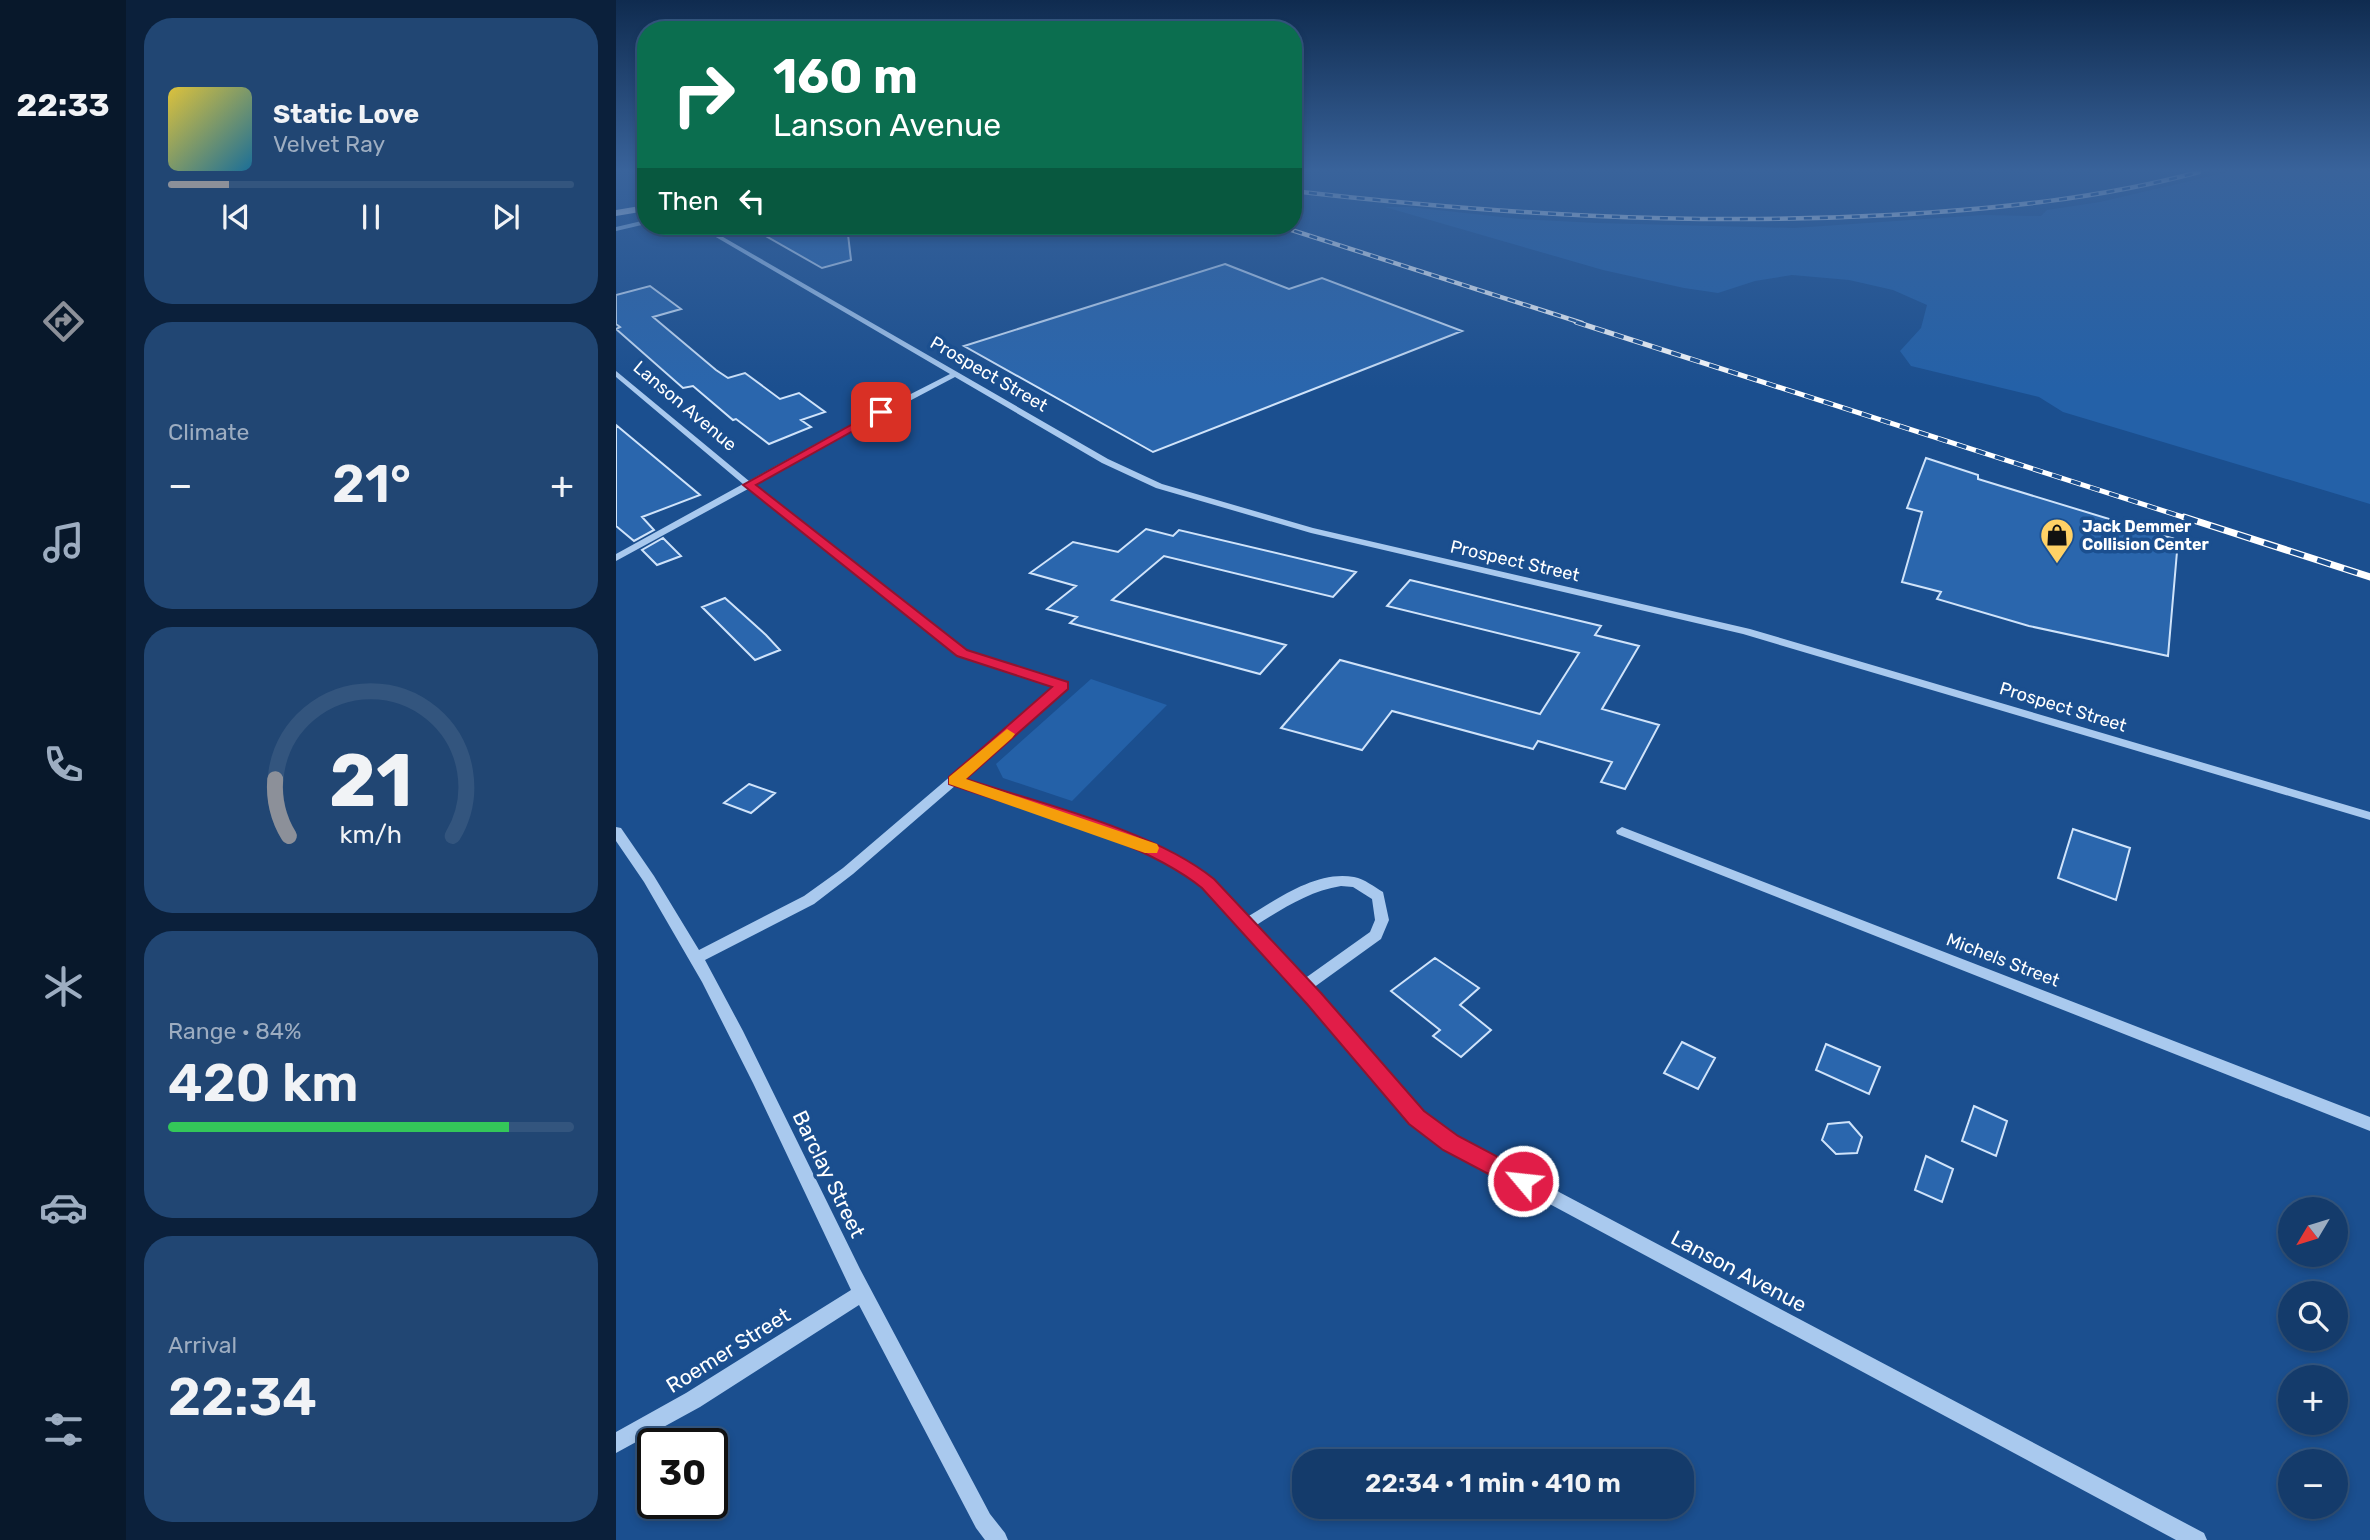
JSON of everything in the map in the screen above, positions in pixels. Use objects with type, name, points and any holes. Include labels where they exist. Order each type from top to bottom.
[{"type":"street","name":"Prospect Street","points":[[730,244],[1105,461],[1159,486],[1311,530],[1746,631],[2370,816]]},
{"type":"street","name":"Lanson Avenue","points":[[616,373],[748,485],[962,653],[1063,685],[955,780],[809,900],[699,957]]},
{"type":"street","points":[[616,558],[956,374]]},
{"type":"street","name":"Lanson Avenue","points":[[955,780],[1167,855],[1208,884],[1303,987],[1416,1118],[1451,1143],[2197,1540]]},
{"type":"street","name":"Barclay Street","points":[[616,831],[656,886],[699,957],[862,1293],[983,1521],[998,1540]]},
{"type":"street","name":"Michels Street","points":[[1622,831],[2370,1124]]},
{"type":"street","points":[[1245,925],[1280,904],[1332,880],[1356,882],[1378,896],[1382,920],[1376,935],[1303,987]]},
{"type":"street","name":"Roemer Street","points":[[616,1443],[693,1400],[862,1293]]},
{"type":"shaded area","points":[[1513,244],[2370,244],[2370,504],[2063,412],[2039,397],[1911,366],[1900,351],[1921,328],[1927,305],[1893,290],[1849,280],[1792,275],[1755,281],[1718,293],[1603,270]]},
{"type":"shaded area","points":[[1091,679],[1167,705],[1072,801],[1003,778],[996,764]]},
{"type":"building","points":[[779,244],[849,244],[851,260],[822,268]]},
{"type":"building","points":[[1225,264],[1289,289],[1322,278],[1462,331],[1153,452],[964,346]]},
{"type":"building","points":[[650,286],[681,309],[653,317],[716,370],[728,378],[745,373],[780,399],[799,393],[825,412],[801,420],[811,427],[769,444],[736,419],[733,420],[693,386],[683,388],[616,329],[620,327],[616,324],[616,295]]},
{"type":"building","points":[[616,425],[700,495],[642,517],[654,530],[634,541],[616,526]]},
{"type":"building","points":[[1926,458],[1978,475],[1978,479],[2178,540],[2168,656],[2029,626],[1937,599],[1941,592],[1902,582],[1922,512],[1907,508]]},
{"type":"building","points":[[1146,529],[1173,536],[1179,530],[1356,572],[1333,597],[1164,556],[1112,600],[1286,645],[1260,674],[1070,623],[1077,617],[1047,609],[1076,586],[1030,573],[1073,542],[1118,552]]},
{"type":"building","points":[[663,538],[681,556],[657,565],[642,550]]},
{"type":"building","points":[[1410,580],[1601,626],[1595,635],[1639,646],[1602,709],[1659,725],[1625,789],[1601,782],[1612,762],[1538,741],[1533,749],[1392,711],[1362,750],[1281,728],[1340,660],[1540,714],[1579,653],[1387,606]]},
{"type":"building","points":[[725,598],[780,650],[755,660],[702,607]]},
{"type":"building","points":[[749,784],[775,793],[751,813],[724,803]]},
{"type":"building","points":[[2073,829],[2130,848],[2116,900],[2058,878]]},
{"type":"building","points":[[1435,958],[1479,988],[1460,1005],[1491,1030],[1461,1057],[1433,1036],[1440,1030],[1391,991]]},
{"type":"building","points":[[1682,1042],[1715,1058],[1698,1089],[1664,1073]]},
{"type":"building","points":[[1826,1044],[1880,1067],[1869,1094],[1816,1070]]},
{"type":"building","points":[[1974,1106],[2007,1121],[1996,1156],[1962,1141]]},
{"type":"building","points":[[1849,1122],[1862,1137],[1857,1153],[1836,1154],[1822,1140],[1828,1124]]},
{"type":"building","points":[[1926,1156],[1953,1169],[1942,1202],[1915,1190]]},
{"type":"railway","points":[[1335,244],[1582,323]]},
{"type":"railway","points":[[1576,322],[2189,519]]},
{"type":"railway","points":[[2184,517],[2370,577]]},
{"type":"slow traffic","points":[[1007,734],[955,780],[1151,848]]},
{"type":"place","name":"Jack Demmer Collision Center","points":[[2057,565]]},
{"type":"route","points":[[881,412],[748,485],[962,653],[1063,685],[955,780],[1142,845],[1189,868],[1208,884],[1314,999],[1416,1118],[1451,1143],[1523,1181]]}]
